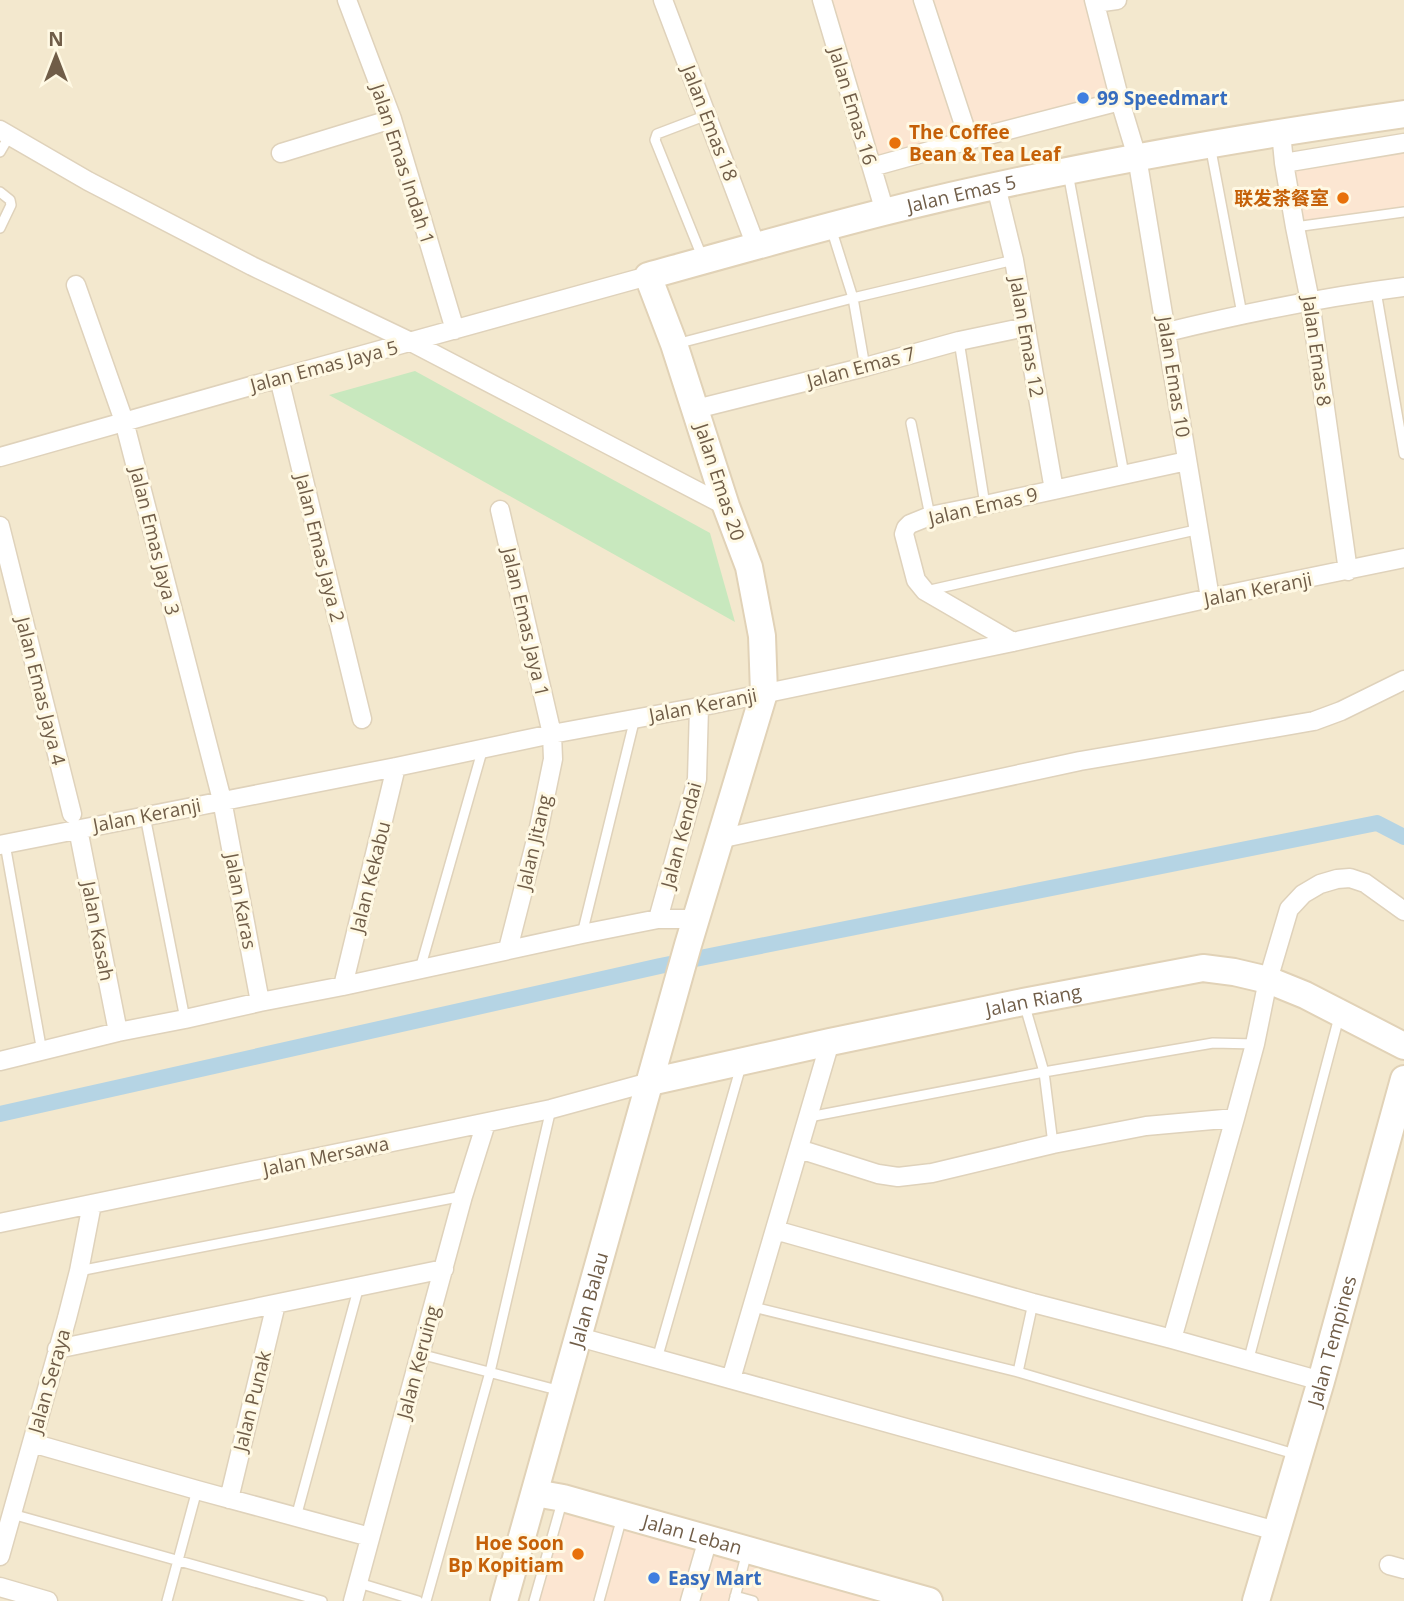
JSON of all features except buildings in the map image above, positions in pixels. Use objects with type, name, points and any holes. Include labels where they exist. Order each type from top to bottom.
[{"type":"street","name":"Jalan Emas Indah 1","points":[[347,0],[392,119],[455,330]]},
{"type":"street","name":"Jalan Emas 18","points":[[663,0],[756,246]]},
{"type":"street","name":"Jalan Emas 16","points":[[822,0],[884,212]]},
{"type":"street","points":[[923,0],[969,140]]},
{"type":"street","points":[[1094,2],[1117,0]]},
{"type":"street","name":"Jalan Emas 10","points":[[1094,2],[1137,157],[1210,598]]},
{"type":"street","points":[[872,167],[1120,101]]},
{"type":"street","name":"Jalan Emas 5","points":[[649,276],[884,212],[996,186],[1209,144],[1404,114]]},
{"type":"street","points":[[281,153],[392,119]]},
{"type":"street","points":[[5,132],[88,181],[181,230],[411,342],[726,506]]},
{"type":"street","name":"Jalan Emas 8","points":[[1281,132],[1295,227],[1310,300],[1348,571]]},
{"type":"street","points":[[1284,163],[1404,143]]},
{"type":"street","name":"Jalan Emas 12","points":[[996,186],[1014,260],[1054,489]]},
{"type":"street","name":"Jalan Emas Jaya 5","points":[[0,457],[279,377],[649,276]]},
{"type":"street","name":"Jalan Emas 20","points":[[649,276],[749,567],[762,636],[764,693],[719,839]]},
{"type":"street","name":"Jalan Emas Jaya 3","points":[[76,285],[124,421],[222,800]]},
{"type":"street","points":[[1167,332],[1310,300],[1404,287]]},
{"type":"street","name":"Jalan Emas 7","points":[[696,409],[959,341],[1026,327]]},
{"type":"street","name":"Jalan Emas Jaya 2","points":[[279,377],[362,719]]},
{"type":"street","name":"Jalan Emas 9","points":[[925,591],[916,580],[904,534],[910,524],[930,516],[1187,461]]},
{"type":"street","name":"Jalan Emas Jaya 1","points":[[500,510],[552,734]]},
{"type":"street","name":"Jalan Emas Jaya 4","points":[[0,526],[75,822]]},
{"type":"street","name":"Jalan Keranji","points":[[2,845],[75,822],[145,816],[396,767],[1013,642],[1404,558]]},
{"type":"street","points":[[925,591],[1013,642]]},
{"type":"street","points":[[719,839],[1080,761],[1314,721],[1404,680]]},
{"type":"street","name":"Jalan Kendai","points":[[658,919],[698,779],[698,707]]},
{"type":"street","name":"Jalan Jitang","points":[[508,949],[551,771],[552,734]]},
{"type":"street","name":"Jalan Kekabu","points":[[343,986],[396,767]]},
{"type":"street","name":"Jalan Karas","points":[[222,800],[260,1002]]},
{"type":"street","name":"Jalan Kasah","points":[[75,822],[118,1032]]},
{"type":"street","name":"Jalan Balau","points":[[504,1601],[719,839]]},
{"type":"street","points":[[1172,1339],[1255,1044],[1268,980],[1290,909],[1303,894],[1320,884],[1350,878],[1365,883],[1404,911]]},
{"type":"street","points":[[0,1061],[118,1032],[420,970],[508,949],[658,919],[696,919]]},
{"type":"street","name":"Jalan Riang","points":[[650,1082],[1023,1002],[1203,968],[1268,980],[1305,995],[1404,1046]]},
{"type":"street","points":[[731,1379],[830,1042]]},
{"type":"street","name":"Jalan Tempines","points":[[1256,1601],[1321,1381],[1404,1079]]},
{"type":"street","name":"Jalan Mersawa","points":[[0,1223],[551,1109],[650,1082]]},
{"type":"street","points":[[799,1149],[878,1174],[898,1177],[932,1173],[1054,1144],[1146,1126],[1235,1118]]},
{"type":"street","name":"Jalan Keruing","points":[[353,1601],[463,1196],[486,1123]]},
{"type":"street","name":"Jalan Seraya","points":[[0,1556],[79,1271],[92,1204]]},
{"type":"street","points":[[775,1230],[1321,1381]]},
{"type":"street","points":[[58,1349],[444,1269]]},
{"type":"street","name":"Jalan Punak","points":[[229,1499],[276,1304]]},
{"type":"street","points":[[579,1337],[1276,1531]]},
{"type":"street","points":[[32,1443],[370,1537]]},
{"type":"street","name":"Jalan Leban","points":[[535,1493],[563,1498],[708,1539],[867,1589],[929,1601]]},
{"type":"street","points":[[690,1601],[708,1539]]},
{"type":"street","points":[[0,1587],[48,1601]]},
{"type":"lane","points":[[704,261],[655,140],[657,134],[707,115]]},
{"type":"lane","points":[[0,152],[5,132]]},
{"type":"lane","points":[[1209,144],[1242,314]]},
{"type":"lane","points":[[1068,172],[1124,474]]},
{"type":"lane","points":[[0,192],[10,200],[11,205],[0,228]]},
{"type":"lane","points":[[1295,227],[1404,212]]},
{"type":"lane","points":[[831,226],[853,298],[865,367]]},
{"type":"lane","points":[[674,344],[1014,260]]},
{"type":"lane","points":[[1376,291],[1404,454]]},
{"type":"lane","points":[[959,341],[985,505]]},
{"type":"lane","points":[[911,423],[930,516]]},
{"type":"lane","points":[[925,591],[1200,529]]},
{"type":"lane","points":[[582,934],[635,718]]},
{"type":"lane","points":[[420,970],[483,748]]},
{"type":"lane","points":[[145,816],[186,1019]]},
{"type":"lane","points":[[2,845],[42,1052]]},
{"type":"lane","points":[[1023,1002],[1044,1072],[1054,1144]]},
{"type":"lane","points":[[1248,1362],[1340,1012]]},
{"type":"lane","points":[[809,1117],[1213,1043],[1255,1044]]},
{"type":"lane","points":[[657,1360],[742,1061]]},
{"type":"lane","points":[[426,1601],[491,1373],[551,1109]]},
{"type":"lane","points":[[79,1271],[463,1196]]},
{"type":"lane","points":[[296,1517],[359,1286]]},
{"type":"lane","points":[[1018,1373],[1033,1303]]},
{"type":"lane","points":[[753,1307],[1018,1373],[1299,1455]]},
{"type":"lane","points":[[421,1354],[563,1392]]},
{"type":"lane","points":[[167,1601],[197,1490]]},
{"type":"lane","points":[[534,1601],[563,1498]]},
{"type":"lane","points":[[12,1514],[322,1601]]},
{"type":"lane","points":[[599,1601],[622,1515]]},
{"type":"lane","points":[[747,1551],[734,1599],[753,1601]]},
{"type":"lane","points":[[359,1583],[418,1601]]},
{"type":"shaded area","points":[[0,0],[1404,0],[1404,1601],[0,1601]]},
{"type":"shaded area","points":[[816,0],[1099,0],[1127,104],[866,173]]},
{"type":"shaded area","points":[[1404,137],[1404,217],[1289,233],[1278,157]]},
{"type":"shaded area","points":[[561,1488],[879,1579],[873,1601],[528,1601]]},
{"type":"green space","points":[[415,371],[710,533],[735,622],[329,395]]},
{"type":"waterway","points":[[0,1114],[660,966],[1377,823],[1404,837]]},
{"type":"place","name":"99 Speedmart","points":[[1083,98]]},
{"type":"place","name":"The Coffee Bean & Tea Leaf","points":[[895,143]]},
{"type":"place","name":"联发茶餐室","points":[[1343,198]]},
{"type":"place","name":"Hoe Soon Bp Kopitiam","points":[[578,1554]]},
{"type":"place","name":"Easy Mart","points":[[654,1578]]}]
